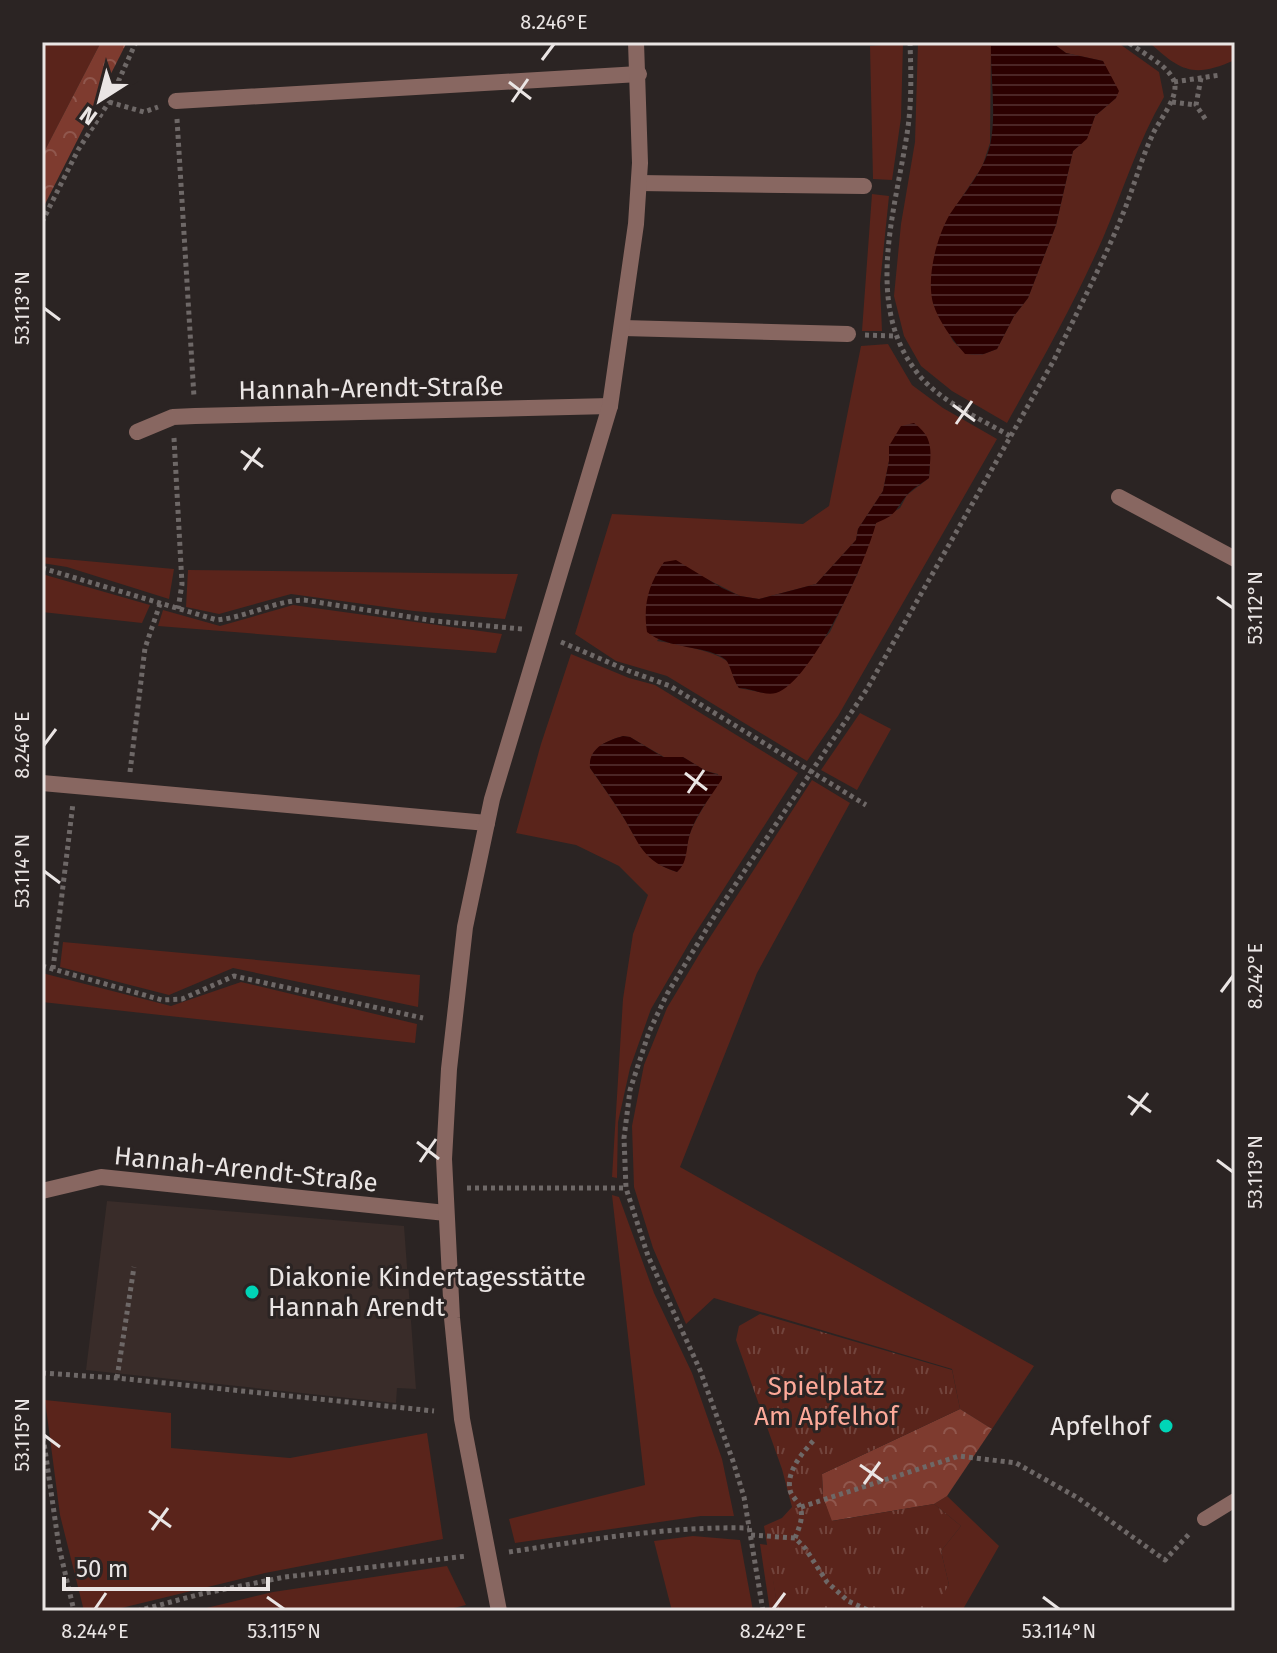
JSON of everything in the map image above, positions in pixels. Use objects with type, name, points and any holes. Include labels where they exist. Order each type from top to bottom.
[{"type":"street","points":[[499,1611],[462,1419],[448,1277],[444,1125],[465,927],[487,823],[540,633],[610,406],[623,328],[639,183],[636,42]]},
{"type":"street","points":[[176,101],[639,74]]},
{"type":"street","points":[[639,183],[864,186]]},
{"type":"street","points":[[623,328],[848,334]]},
{"type":"street","name":"Hannah-Arendt-Straße","points":[[137,432],[173,417],[610,406]]},
{"type":"street","points":[[1119,497],[1235,559]]},
{"type":"street","points":[[42,783],[487,823]]},
{"type":"street","name":"Hannah-Arendt-Straße","points":[[42,1191],[101,1177],[446,1213]]},
{"type":"lane","points":[[1204,1519],[1235,1500]]},
{"type":"path","points":[[42,222],[78,150],[109,102],[136,42]]},
{"type":"path","points":[[910,42],[911,104],[890,244],[887,300],[896,336],[920,377],[946,398],[1010,436]]},
{"type":"path","points":[[763,1611],[744,1497],[715,1406],[653,1268],[626,1188],[624,1138],[630,1090],[657,1012],[717,912],[867,689],[1079,308],[1123,215],[1150,139],[1176,91],[1168,71],[1128,42]]},
{"type":"path","points":[[1174,82],[1220,75]]},
{"type":"path","points":[[1201,78],[1196,105],[1206,120]]},
{"type":"path","points":[[109,102],[144,112],[176,101],[195,416]]},
{"type":"path","points":[[1172,102],[1196,105]]},
{"type":"path","points":[[848,334],[896,336]]},
{"type":"path","points":[[173,417],[182,584],[178,609]]},
{"type":"path","points":[[42,568],[217,620],[288,600],[304,600],[435,621],[514,627],[540,633],[670,686],[866,805]]},
{"type":"path","points":[[128,792],[145,648],[160,604]]},
{"type":"path","points":[[53,969],[75,787]]},
{"type":"path","points":[[42,966],[172,1001],[234,976],[249,977],[423,1018]]},
{"type":"path","points":[[446,1189],[626,1188]]},
{"type":"path","points":[[117,1378],[134,1267]]},
{"type":"path","points":[[42,1373],[434,1411]]},
{"type":"path","points":[[42,1429],[59,1547],[74,1611]]},
{"type":"path","points":[[795,1538],[801,1521],[801,1507],[790,1491],[791,1475],[800,1455],[815,1439]]},
{"type":"path","points":[[801,1507],[959,1456],[1016,1463],[1078,1498],[1165,1560],[1204,1519]]},
{"type":"path","points":[[137,1611],[285,1577],[707,1527],[795,1538],[812,1557],[827,1582],[848,1601],[870,1611]]},
{"type":"shaded area","points":[[991,42],[1051,42],[1066,53],[1103,61],[1119,91],[1116,98],[1095,116],[1087,139],[1073,151],[1056,225],[1028,298],[1014,316],[997,349],[981,355],[965,354],[946,330],[933,303],[931,281],[934,257],[945,223],[978,173],[990,146],[993,108]]},
{"type":"shaded area","points":[[914,423],[929,441],[929,478],[909,493],[892,515],[876,523],[862,564],[836,618],[806,667],[790,684],[771,694],[739,688],[726,660],[719,655],[666,642],[647,632],[648,596],[664,562],[676,560],[722,588],[740,596],[759,599],[816,584],[856,540],[858,529],[883,491],[889,446],[901,426]]},
{"type":"shaded area","points":[[623,736],[663,757],[683,757],[706,771],[722,776],[693,825],[684,862],[677,872],[656,863],[643,850],[590,768],[595,750]]},
{"type":"shaded area","name":"Diakonie Kindertagesstätte Hannah Arendt","points":[[107,1201],[404,1226],[416,1389],[397,1388],[396,1403],[86,1370]]},
{"type":"green space","points":[[42,42],[101,42],[42,156]]},
{"type":"green space","points":[[101,42],[127,42],[42,210],[42,156]]},
{"type":"green space","points":[[918,42],[991,42],[990,143],[982,167],[948,218],[931,282],[933,303],[953,341],[966,354],[981,355],[997,349],[1014,316],[1028,298],[1056,225],[1073,151],[1087,138],[1095,116],[1116,98],[1103,61],[1066,53],[1051,42],[1117,42],[1159,72],[1164,97],[1103,238],[1069,309],[1007,423],[952,391],[921,366],[904,336],[894,296],[901,224],[915,142]]},
{"type":"green space","points":[[1149,42],[1235,42],[1235,60],[1209,69],[1189,69],[1170,60]]},
{"type":"green space","points":[[903,43],[901,118],[892,180],[873,179],[870,46]]},
{"type":"green space","points":[[872,194],[889,196],[880,284],[882,331],[862,331]]},
{"type":"green space","points":[[888,344],[912,385],[943,408],[997,439],[838,716],[807,761],[667,676],[616,661],[575,634],[612,514],[803,524],[829,506],[861,346]],"holes":[[[889,446],[930,466],[929,478],[907,495],[900,508],[876,523],[857,575],[830,632],[764,693],[739,688],[730,665],[718,656],[657,641],[705,578],[740,596],[759,599],[816,584],[856,540],[858,529],[883,491]]]},
{"type":"green space","points":[[42,557],[174,569],[169,599],[67,567],[42,563]]},
{"type":"green space","points":[[188,570],[518,574],[505,619],[414,611],[291,594],[219,614],[186,607]]},
{"type":"green space","points":[[42,574],[150,605],[142,623],[42,612]]},
{"type":"green space","points":[[293,605],[502,634],[496,653],[158,626],[163,610],[220,626]]},
{"type":"green space","points":[[571,654],[629,678],[655,685],[798,773],[691,940],[651,1009],[630,1068],[618,1122],[617,1178],[612,1177],[623,999],[633,934],[648,895],[619,866],[576,845],[516,833]],"holes":[[[623,736],[664,757],[683,757],[706,771],[718,774],[692,829],[684,860],[677,872],[657,863],[644,850],[590,768],[592,755],[600,746]]]},
{"type":"green space","points":[[860,713],[891,729],[857,790],[821,770]]},
{"type":"green space","points":[[812,780],[850,803],[757,973],[680,1167],[1034,1366],[992,1429],[960,1409],[952,1369],[714,1298],[686,1324],[653,1248],[634,1187],[632,1126],[644,1065],[667,1008]]},
{"type":"green space","points":[[63,942],[420,975],[418,1007],[233,968],[169,995],[60,967]]},
{"type":"green space","points":[[42,973],[171,1006],[241,982],[417,1024],[415,1043],[42,1002]]},
{"type":"green space","points":[[612,1195],[619,1197],[654,1293],[692,1373],[722,1459],[734,1516],[701,1516],[515,1543],[509,1519],[645,1485]]},
{"type":"green space","name":"Spielplatz Am Apfelhof","points":[[760,1314],[952,1370],[960,1409],[822,1474],[823,1497],[832,1521],[934,1504],[961,1526],[941,1551],[949,1585],[932,1610],[778,1611],[764,1526],[782,1518],[792,1507],[782,1469],[736,1340],[739,1326]]},
{"type":"green space","points":[[45,1400],[171,1413],[171,1448],[290,1458],[427,1433],[443,1539],[265,1573],[109,1611],[84,1611],[60,1515]]},
{"type":"green space","points":[[960,1409],[992,1429],[947,1496],[934,1504],[831,1521],[823,1497],[822,1474]]},
{"type":"green space","points":[[947,1496],[999,1546],[962,1611],[929,1611],[949,1585],[941,1551],[961,1526],[934,1504]]},
{"type":"green space","points":[[693,1536],[740,1540],[753,1611],[672,1611],[654,1541]]},
{"type":"green space","points":[[760,1544],[768,1545],[778,1611],[770,1611]]},
{"type":"green space","points":[[447,1566],[466,1605],[442,1611],[194,1611],[273,1592]]},
{"type":"place","name":"Diakonie Kindertagesstätte Hannah Arendt","points":[[252,1292]]},
{"type":"place","name":"Apfelhof","points":[[1166,1426]]}]
